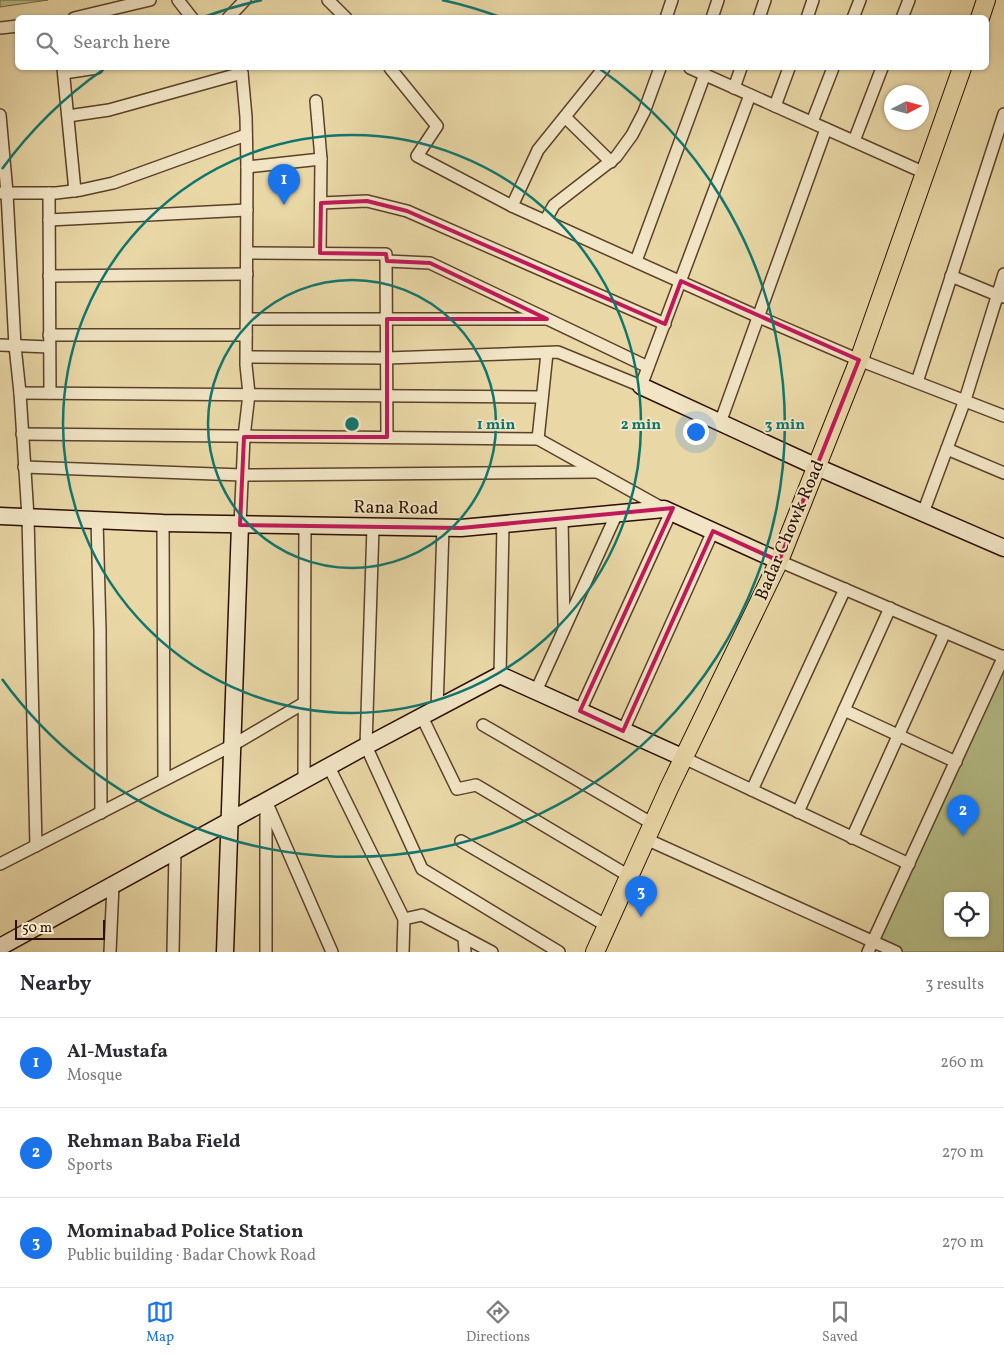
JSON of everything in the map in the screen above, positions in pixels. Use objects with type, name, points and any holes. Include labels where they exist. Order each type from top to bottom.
[{"type":"main road","points":[[981,15],[986,0]]},
{"type":"main road","name":"Badar Chowk Road","points":[[595,952],[684,758],[779,561],[859,360],[961,70]]},
{"type":"street","points":[[87,15],[150,0]]},
{"type":"street","points":[[178,0],[190,15]]},
{"type":"street","points":[[231,15],[245,0]]},
{"type":"street","points":[[328,0],[343,15]]},
{"type":"street","points":[[667,15],[672,0]]},
{"type":"street","points":[[713,15],[718,0]]},
{"type":"street","points":[[760,15],[765,0]]},
{"type":"street","points":[[808,15],[813,0]]},
{"type":"street","points":[[854,15],[860,0]]},
{"type":"street","points":[[903,15],[909,0]]},
{"type":"street","points":[[0,28],[15,26]]},
{"type":"street","points":[[64,70],[75,191]]},
{"type":"street","points":[[68,116],[109,110],[241,70],[246,135],[246,357],[249,394],[242,475],[225,952]]},
{"type":"street","points":[[392,70],[437,126],[417,156],[512,206],[759,317],[859,360],[1003,413]]},
{"type":"street","points":[[512,206],[538,150],[602,70]]},
{"type":"street","points":[[545,221],[554,205],[616,157],[644,112],[659,70]]},
{"type":"street","points":[[696,70],[925,173]]},
{"type":"street","points":[[734,88],[740,70]]},
{"type":"street","points":[[775,106],[788,70]]},
{"type":"street","points":[[812,122],[832,70]]},
{"type":"street","points":[[854,141],[881,70]]},
{"type":"street","points":[[636,261],[705,74]]},
{"type":"street","points":[[641,386],[750,95]]},
{"type":"street","points":[[316,101],[321,159],[320,253]]},
{"type":"street","points":[[917,382],[1004,114]]},
{"type":"street","points":[[0,115],[28,517],[36,846]]},
{"type":"street","points":[[564,117],[611,162]]},
{"type":"street","points":[[720,423],[826,129]]},
{"type":"street","points":[[4,193],[75,191],[113,184],[246,135]]},
{"type":"street","points":[[246,167],[321,159]]},
{"type":"street","points":[[49,193],[50,394]]},
{"type":"street","points":[[321,203],[367,201],[407,211],[665,324]]},
{"type":"street","points":[[49,220],[247,210]]},
{"type":"street","points":[[247,254],[386,254],[387,437]]},
{"type":"street","points":[[386,261],[430,263],[648,367]]},
{"type":"street","points":[[49,276],[247,274]]},
{"type":"street","points":[[923,513],[1001,296],[1004,274]]},
{"type":"street","points":[[951,276],[1001,296]]},
{"type":"street","points":[[246,319],[546,319]]},
{"type":"street","points":[[50,335],[246,335]]},
{"type":"street","points":[[0,345],[49,347]]},
{"type":"street","points":[[246,357],[387,358],[558,352],[641,386],[817,467],[1004,548]]},
{"type":"street","points":[[538,439],[546,353]]},
{"type":"street","points":[[20,393],[542,397]]},
{"type":"street","points":[[22,434],[538,439],[667,510],[580,711]]},
{"type":"street","points":[[947,449],[1004,473]]},
{"type":"street","points":[[24,467],[242,475],[598,472]]},
{"type":"street","name":"Rana Road","points":[[0,516],[240,525],[462,528],[667,510],[779,561]]},
{"type":"street","points":[[536,692],[617,513]]},
{"type":"street","points":[[562,518],[564,630]]},
{"type":"street","points":[[97,520],[101,813]]},
{"type":"street","points":[[163,523],[164,780]]},
{"type":"street","points":[[500,675],[503,524]]},
{"type":"street","points":[[304,780],[305,526]]},
{"type":"street","points":[[373,527],[366,746],[422,869],[559,952]]},
{"type":"street","points":[[437,709],[443,528]]},
{"type":"street","points":[[623,731],[713,531]]},
{"type":"street","points":[[779,561],[1004,657],[868,952]]},
{"type":"street","points":[[752,790],[845,589]]},
{"type":"street","points":[[798,812],[890,608]]},
{"type":"street","points":[[852,838],[945,632]]},
{"type":"street","points":[[500,675],[684,758],[909,864]]},
{"type":"street","points":[[0,947],[366,746],[500,675]]},
{"type":"street","points":[[0,864],[233,745],[304,703]]},
{"type":"street","points":[[844,710],[956,762]]},
{"type":"street","points":[[422,717],[457,790],[476,785],[629,876]]},
{"type":"street","points":[[483,725],[650,831],[896,952]]},
{"type":"street","points":[[329,767],[404,919],[403,952]]},
{"type":"street","points":[[266,801],[266,952]]},
{"type":"street","points":[[266,801],[332,952]]},
{"type":"street","points":[[461,840],[607,926]]},
{"type":"street","points":[[174,851],[174,952]]},
{"type":"street","points":[[110,952],[113,885]]},
{"type":"street","points":[[404,919],[422,915],[492,952]]},
{"type":"street","points":[[464,937],[464,952]]},
{"type":"highlighted area","points":[[367,201],[407,211],[665,324],[681,281],[859,360],[779,561],[713,531],[623,731],[580,711],[673,508],[461,528],[240,525],[244,437],[387,437],[387,319],[547,319],[430,263],[387,261],[386,254],[320,253],[321,203]]},
{"type":"green space","points":[[0,0],[48,0],[0,7]]},
{"type":"green space","points":[[1004,659],[1004,952],[896,952],[873,941]]},
{"type":"place","name":"Al-Mustafa","points":[[284,205]]},
{"type":"place","name":"Rehman Baba Field","points":[[963,836]]},
{"type":"place","name":"Mominabad Police Station","points":[[641,917]]}]
